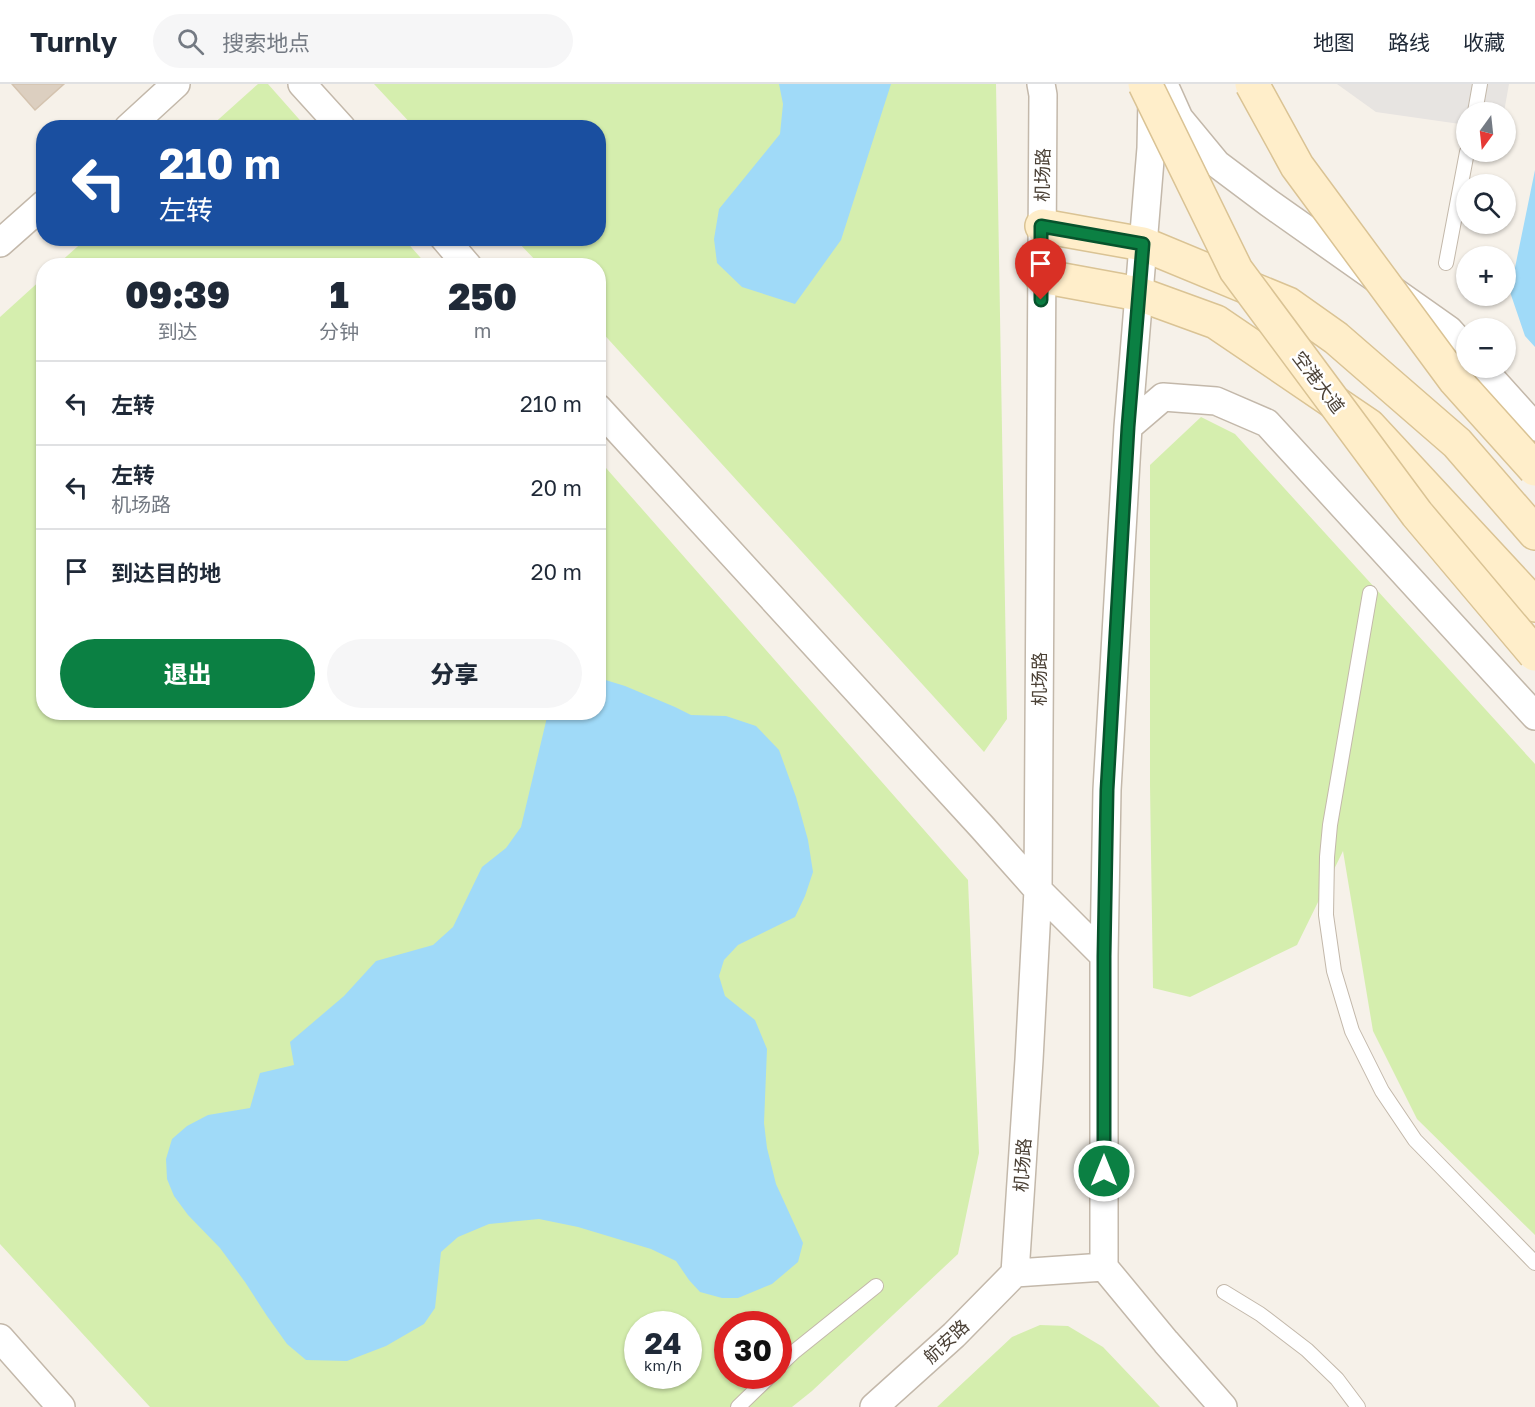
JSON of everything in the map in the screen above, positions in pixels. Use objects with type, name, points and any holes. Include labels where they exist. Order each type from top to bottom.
[{"type":"main road","name":"空港大道","points":[[1145,84],[1236,270],[1417,514],[1535,654]]},
{"type":"main road","points":[[1252,84],[1298,166],[1455,380],[1535,470]]},
{"type":"main road","points":[[1041,226],[1143,244],[1288,304],[1336,338],[1457,443],[1535,533]]},
{"type":"main road","points":[[1041,276],[1139,294],[1216,322],[1369,426],[1535,605]]},
{"type":"street","points":[[137,120],[176,84]]},
{"type":"street","points":[[302,84],[335,120]]},
{"type":"street","name":"机场路","points":[[1015,1274],[1038,890],[1043,95],[1041,84]]},
{"type":"street","points":[[1152,84],[1151,148],[1128,427],[1107,790],[1104,956],[1104,1267],[1223,1407]]},
{"type":"street","points":[[1163,84],[1179,118],[1217,164],[1449,330],[1456,338]]},
{"type":"street","points":[[0,243],[36,211]]},
{"type":"street","points":[[451,246],[461,258]]},
{"type":"street","points":[[1491,378],[1535,427]]},
{"type":"street","points":[[1128,427],[1163,397],[1216,401],[1267,423],[1535,716]]},
{"type":"street","points":[[606,417],[1038,890],[1104,956]]},
{"type":"street","points":[[1015,1274],[1104,1267]]},
{"type":"street","name":"航安路","points":[[874,1407],[954,1335],[1015,1274]]},
{"type":"street","points":[[0,1338],[61,1407]]},
{"type":"lane","points":[[1477,102],[1480,84]]},
{"type":"lane","points":[[1446,263],[1465,162]]},
{"type":"lane","points":[[1370,593],[1330,825],[1327,856],[1326,915],[1334,971],[1352,1031],[1382,1091],[1415,1140],[1535,1263]]},
{"type":"lane","points":[[792,1354],[876,1286]]},
{"type":"lane","points":[[1224,1292],[1260,1314],[1307,1350],[1337,1379],[1358,1407]]},
{"type":"lane","points":[[738,1407],[757,1389]]},
{"type":"green space","points":[[258,84],[268,84],[300,120],[218,120]]},
{"type":"green space","points":[[374,84],[996,84],[1007,719],[984,752],[606,337],[606,258],[533,258],[522,246],[606,246],[606,120],[407,120]]},
{"type":"green space","points":[[78,246],[410,246],[421,258],[65,258]]},
{"type":"green space","points":[[36,284],[36,720],[606,720],[606,468],[968,880],[979,1153],[958,1254],[792,1407],[150,1407],[0,1244],[0,317]]},
{"type":"green space","points":[[1201,417],[1235,434],[1535,764],[1535,1235],[1417,1119],[1373,1031],[1343,851],[1297,945],[1190,997],[1153,988],[1150,785],[1150,465]]},
{"type":"green space","points":[[1040,1325],[1068,1326],[1103,1347],[1160,1407],[937,1407],[1012,1337]]},
{"type":"shaded area","points":[[1337,84],[1509,84],[1506,102],[1456,102],[1456,123],[1376,112]]},
{"type":"water","points":[[779,84],[891,84],[841,240],[795,304],[742,287],[717,263],[714,239],[719,209],[780,134],[783,104]]},
{"type":"water","points":[[1535,170],[1535,347],[1525,336],[1515,306],[1516,263]]},
{"type":"water","points":[[606,680],[691,715],[726,716],[756,726],[779,750],[808,840],[813,872],[795,917],[738,945],[724,960],[719,976],[725,996],[755,1020],[767,1049],[764,1123],[767,1148],[776,1184],[803,1243],[798,1262],[772,1284],[738,1298],[722,1298],[700,1292],[676,1261],[651,1249],[578,1227],[539,1219],[489,1224],[458,1237],[441,1252],[435,1308],[424,1324],[386,1346],[347,1361],[306,1360],[287,1344],[220,1248],[188,1215],[174,1196],[167,1179],[166,1159],[172,1139],[187,1126],[208,1115],[250,1108],[260,1073],[294,1065],[290,1042],[344,996],[376,961],[433,945],[453,927],[482,867],[506,848],[521,827],[546,720],[606,720]]},
{"type":"building","points":[[12,84],[64,84],[35,110]]},
{"type":"route","points":[[1041,300],[1041,226],[1143,244],[1128,427],[1107,790],[1104,1171]]}]
